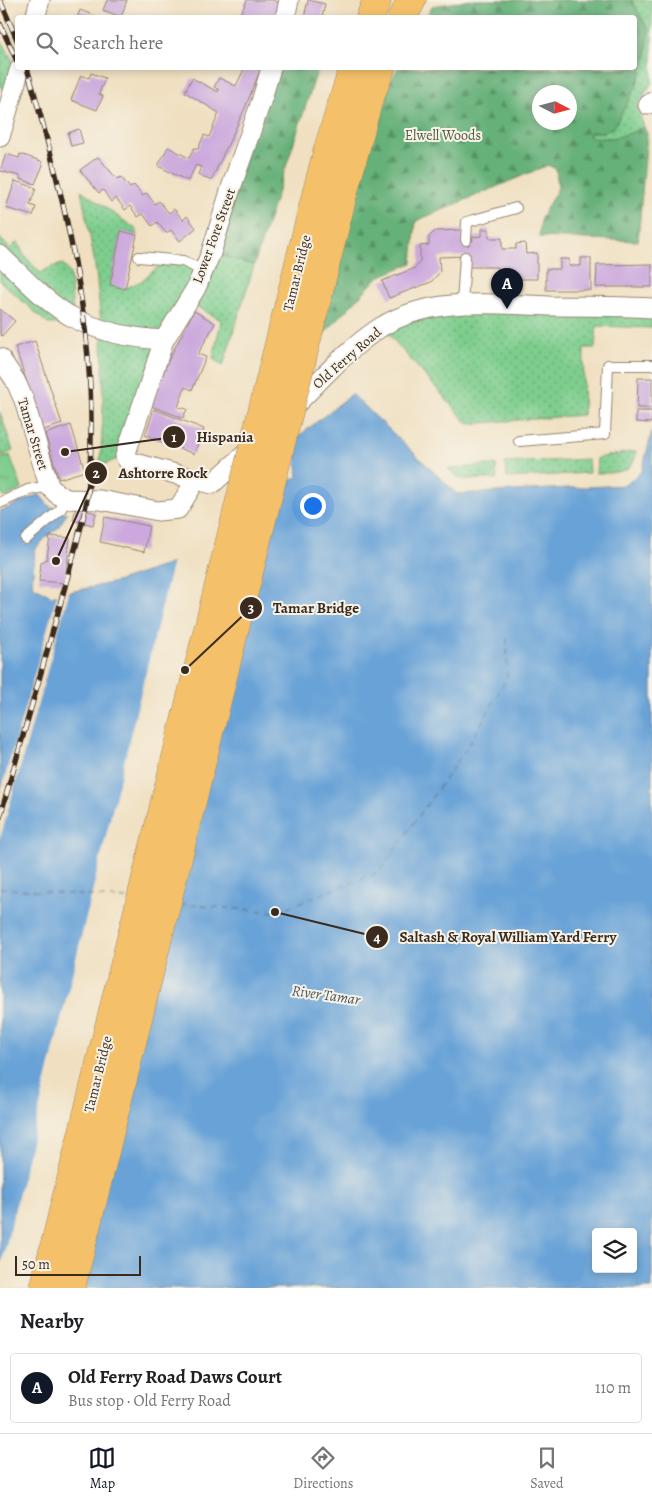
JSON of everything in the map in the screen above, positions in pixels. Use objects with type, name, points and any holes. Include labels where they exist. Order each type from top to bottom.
[{"type":"highway","points":[[370,0],[370,15]]},
{"type":"highway","points":[[371,15],[377,0]]},
{"type":"highway","points":[[404,15],[412,0]]},
{"type":"highway","points":[[330,194],[328,149],[352,70]]},
{"type":"highway","points":[[71,1288],[330,194],[380,70]]},
{"type":"highway","name":"Tamar Bridge","points":[[44,1288],[330,194]]},
{"type":"street","points":[[35,15],[40,0]]},
{"type":"street","points":[[286,15],[289,0]]},
{"type":"street","points":[[0,137],[19,70]]},
{"type":"street","name":"Lower Fore Street","points":[[125,456],[164,340],[193,294],[211,253],[270,70]]},
{"type":"street","points":[[0,256],[26,281],[73,318],[104,331],[134,338],[164,340]]},
{"type":"street","name":"Old Ferry Road","points":[[125,456],[128,461],[212,484],[266,434],[335,364],[382,327],[420,310],[462,304],[652,308]]},
{"type":"street","name":"Tamar Street","points":[[0,358],[15,380],[24,400],[49,486]]},
{"type":"street","points":[[49,486],[57,494],[67,499],[100,500],[158,511],[178,509],[196,480]]},
{"type":"lane","points":[[466,240],[467,222],[516,208]]},
{"type":"lane","points":[[139,257],[183,261],[204,270]]},
{"type":"lane","points":[[462,304],[465,257]]},
{"type":"lane","points":[[519,441],[605,434],[608,365],[652,365]]},
{"type":"lane","points":[[2,502],[28,490],[49,486]]},
{"type":"lane","points":[[26,539],[60,510],[67,499]]},
{"type":"green space","name":"Elwell Woods","points":[[472,0],[631,0],[649,30],[646,58],[636,87],[614,127],[604,132],[591,132],[589,137],[618,137],[644,127],[647,134],[638,241],[539,237],[541,218],[558,188],[556,169],[548,165],[416,221],[412,263],[378,277],[320,338],[339,267],[350,215],[385,90],[397,70],[637,70],[637,15],[427,15],[433,6]]},
{"type":"green space","points":[[631,0],[652,0],[652,82],[637,106],[644,127],[618,137],[589,137],[591,132],[604,132],[614,127],[635,70],[637,70],[637,63],[649,30]]},
{"type":"green space","points":[[0,41],[4,44],[14,64],[6,89],[0,87]]},
{"type":"green space","points":[[270,70],[317,70],[254,265],[211,253]]},
{"type":"green space","points":[[81,190],[137,230],[137,235],[121,231],[110,285],[126,288],[141,281],[166,260],[203,270],[211,253],[254,265],[223,366],[213,359],[221,320],[188,302],[125,456],[105,464],[100,462],[103,355],[100,312],[91,240]]},
{"type":"green space","points":[[0,238],[10,249],[18,241],[23,254],[40,273],[51,267],[63,264],[70,274],[73,317],[85,323],[48,324],[0,281]]},
{"type":"green space","points":[[652,309],[652,328],[597,326],[595,348],[584,348],[583,415],[468,424],[382,327],[417,311]]},
{"type":"green space","points":[[0,412],[13,451],[0,456]]},
{"type":"green space","points":[[636,451],[635,459],[628,468],[610,473],[596,473],[597,458]]},
{"type":"green space","points":[[10,455],[22,489],[4,498],[0,489],[0,459]]},
{"type":"green space","points":[[588,459],[589,473],[507,478],[505,463]]},
{"type":"green space","points":[[496,464],[497,479],[461,479],[448,469]]},
{"type":"water","name":"River Tamar","points":[[352,394],[457,494],[625,485],[642,471],[652,431],[652,1288],[0,1288],[0,509],[1,511],[39,494],[49,506],[67,513],[58,528],[47,536],[35,550],[32,585],[51,596],[116,582],[170,564],[221,556],[274,487],[298,477],[295,439]]},
{"type":"pier","points":[[220,553],[71,1288],[0,1288],[0,1270],[173,561]]},
{"type":"pier","points":[[70,589],[0,839],[0,794],[58,592]]},
{"type":"building","points":[[107,0],[127,0],[122,15],[116,15],[103,10]]},
{"type":"building","points":[[247,0],[272,0],[280,3],[276,15],[240,15]]},
{"type":"building","points":[[308,0],[325,4],[323,15],[305,15]]},
{"type":"building","points":[[80,10],[93,15],[78,15]]},
{"type":"building","points":[[244,70],[260,70],[245,108],[211,181],[198,174],[201,167],[196,165],[188,181],[158,166],[168,147],[189,158],[194,148],[198,149],[204,135],[209,137],[219,113],[185,92],[192,78],[218,92],[219,90],[214,87],[219,78],[236,86]]},
{"type":"building","points":[[91,73],[105,78],[99,94],[103,96],[97,110],[71,100],[81,75],[89,78]]},
{"type":"building","points":[[79,129],[83,143],[71,146],[68,133]]},
{"type":"building","points":[[6,154],[19,158],[20,154],[41,161],[43,165],[35,184],[20,179],[20,176],[0,171]]},
{"type":"building","points":[[98,157],[117,179],[121,177],[130,188],[134,185],[143,196],[146,193],[155,204],[159,201],[169,213],[174,209],[183,220],[187,216],[196,228],[180,241],[171,230],[166,233],[157,222],[152,226],[143,214],[138,217],[130,206],[125,210],[116,198],[111,202],[103,190],[99,193],[80,170]]},
{"type":"building","points":[[15,181],[36,188],[30,205],[36,207],[33,216],[6,208]]},
{"type":"building","points":[[482,229],[489,229],[489,238],[502,238],[502,249],[516,249],[516,244],[525,243],[526,254],[537,253],[537,279],[498,279],[498,267],[466,267],[466,256],[439,257],[440,272],[431,282],[389,298],[382,281],[415,268],[420,262],[420,246],[429,245],[429,237],[435,231],[462,230],[462,242],[473,241],[472,237],[482,236]]},
{"type":"building","points":[[121,231],[137,235],[125,289],[110,285]]},
{"type":"building","points":[[581,258],[591,258],[591,290],[546,290],[546,269],[560,269],[560,259],[569,259],[569,266],[581,266]]},
{"type":"building","points":[[652,264],[652,287],[596,287],[597,265]]},
{"type":"building","points":[[0,309],[15,321],[2,336],[0,334]]},
{"type":"building","points":[[194,311],[215,323],[198,354],[206,357],[192,390],[185,387],[178,407],[187,409],[183,418],[151,406],[168,361]]},
{"type":"building","points":[[35,341],[62,424],[43,430],[15,347]]},
{"type":"building","points":[[638,378],[652,378],[652,408],[637,408]]},
{"type":"building","points":[[154,409],[204,429],[194,454],[145,435]]},
{"type":"building","points":[[636,411],[652,411],[651,423],[636,422]]},
{"type":"building","points":[[71,425],[85,471],[59,479],[45,434]]},
{"type":"building","points":[[76,508],[96,513],[93,525],[73,520]]},
{"type":"building","points":[[105,517],[149,526],[144,552],[100,542]]},
{"type":"building","points":[[50,536],[70,538],[65,583],[39,581],[41,563],[47,559]]},
{"type":"ferry route","points":[[180,904],[275,912],[379,872],[469,745],[507,678],[507,633]]},
{"type":"ferry route","points":[[0,888],[126,899]]},
{"type":"railway","points":[[0,0],[15,35]]},
{"type":"railway","points":[[0,24],[15,56]]},
{"type":"railway","points":[[0,817],[84,516],[88,493],[91,439],[90,385],[78,278],[68,225],[28,70]]},
{"type":"place","name":"Old Ferry Road Daws Court","points":[[507,309]]},
{"type":"place","name":"Hispania","points":[[65,452]]},
{"type":"place","name":"Ashtorre Rock","points":[[56,561]]},
{"type":"place","name":"Tamar Bridge","points":[[185,670]]},
{"type":"place","name":"Saltash & Royal William Yard Ferry","points":[[275,912]]}]
